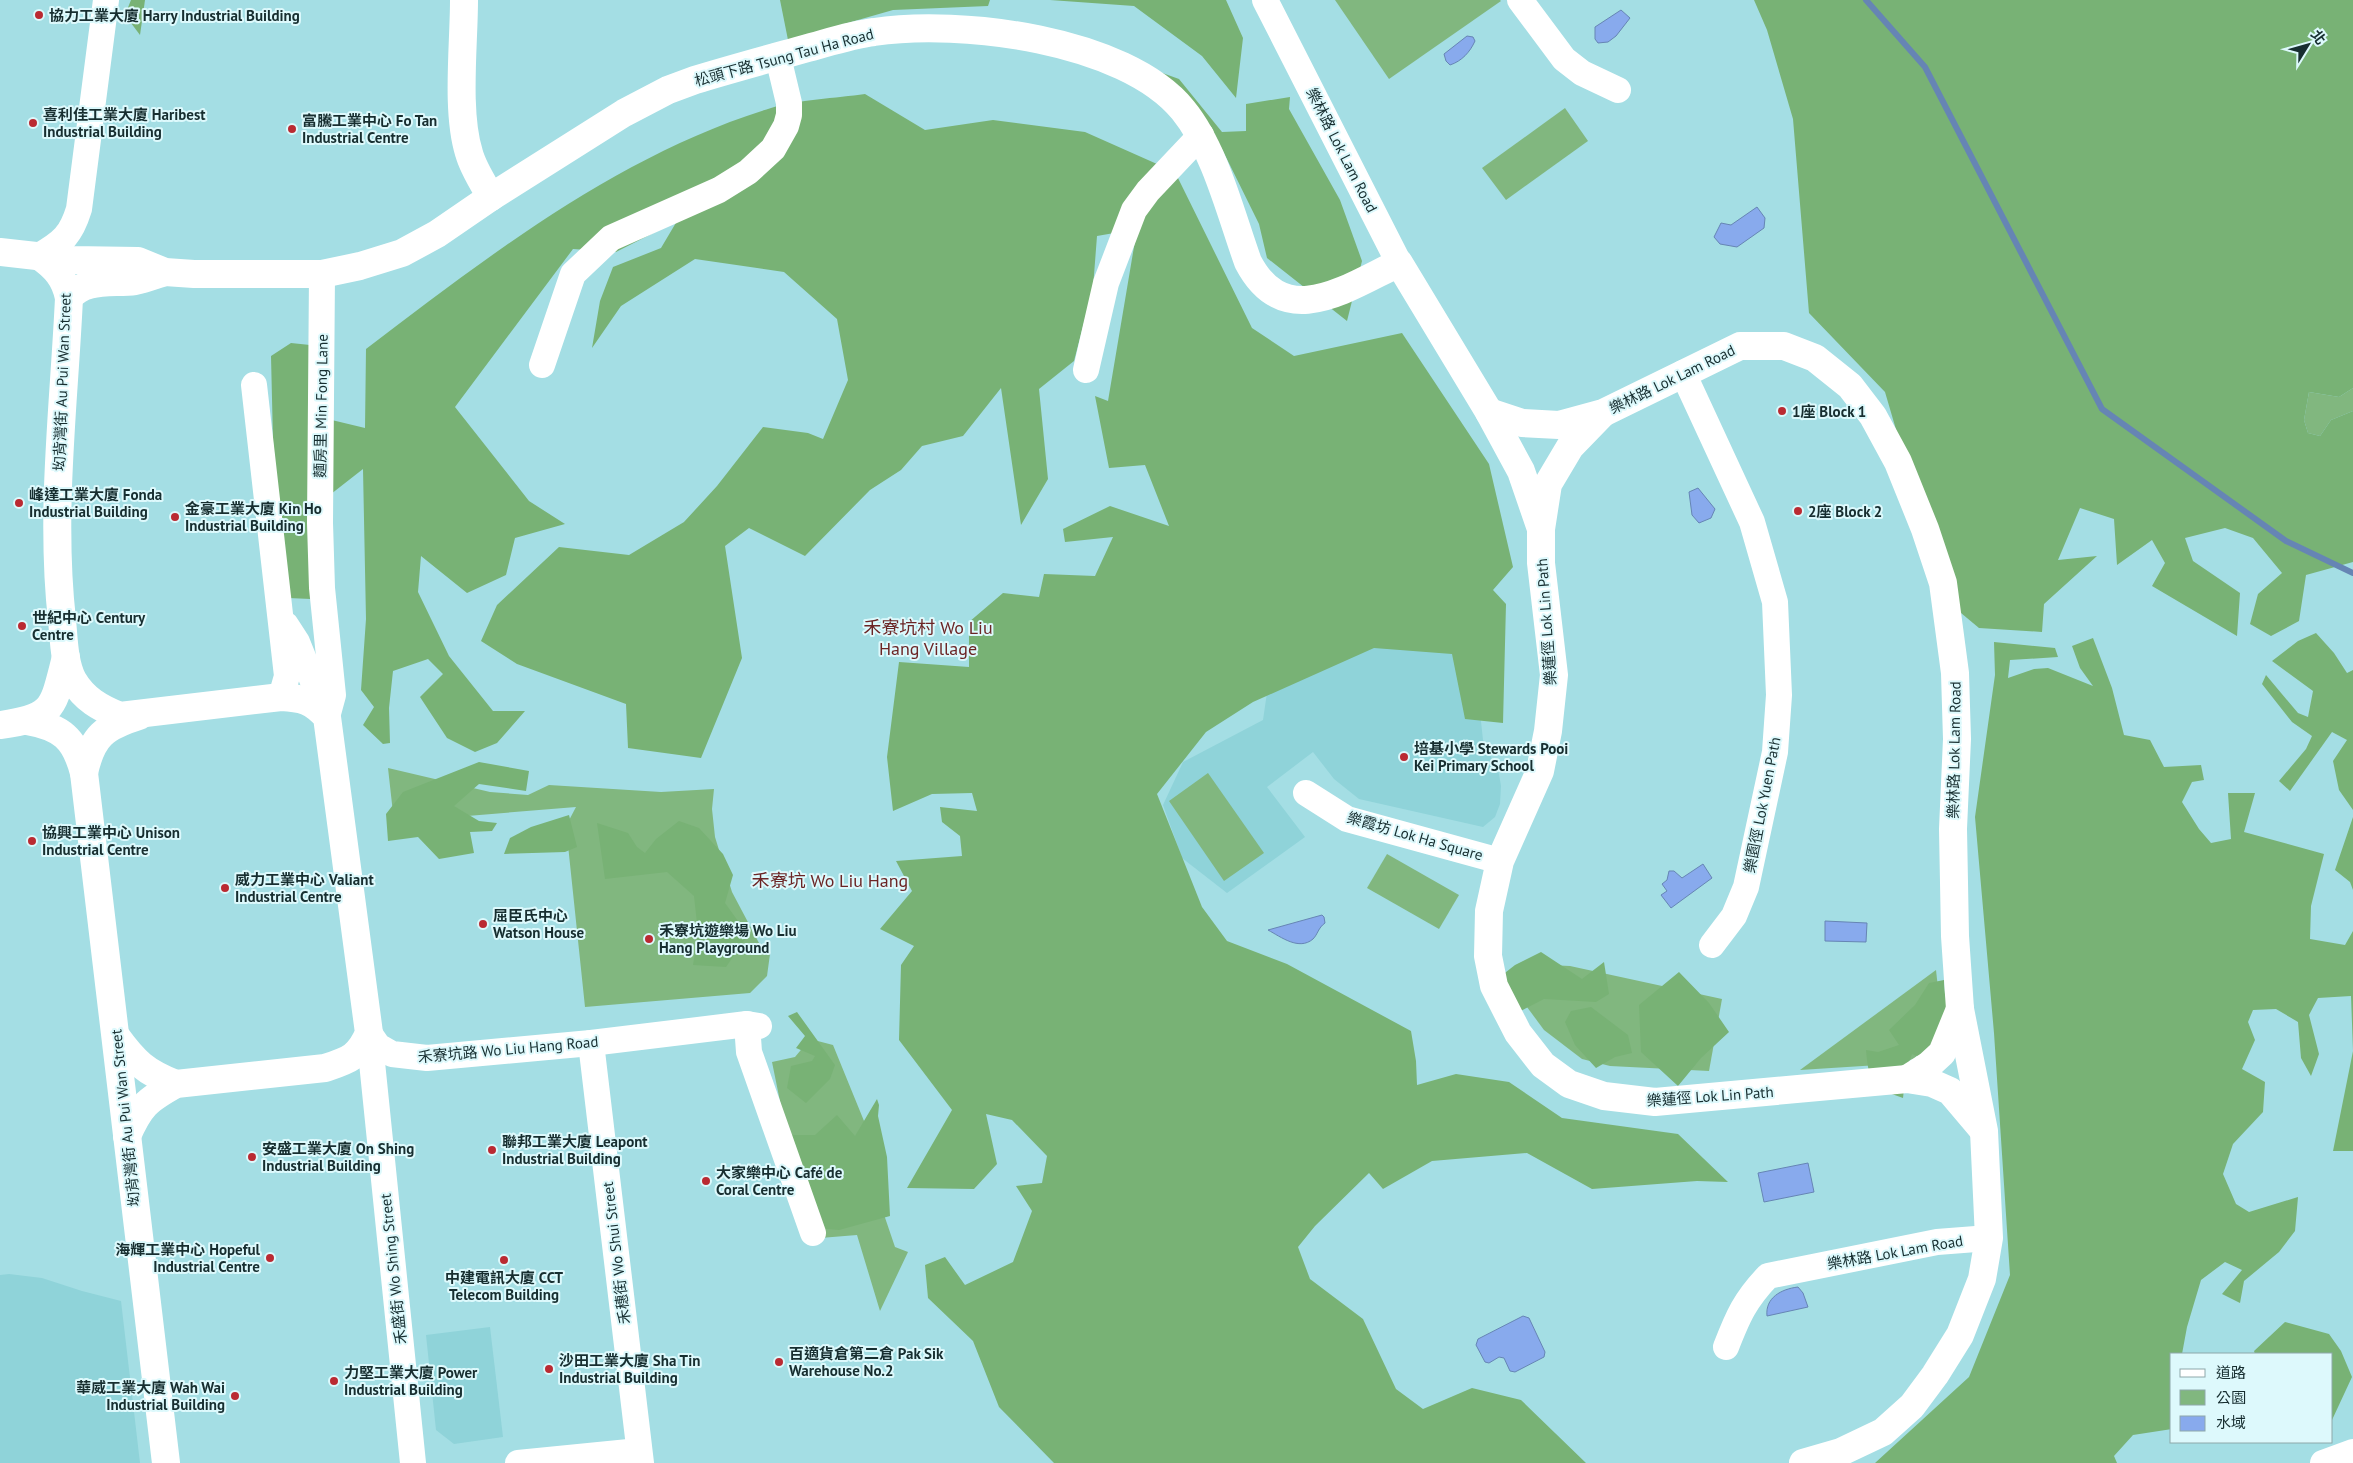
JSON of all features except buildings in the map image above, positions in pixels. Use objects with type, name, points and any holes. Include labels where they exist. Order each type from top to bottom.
[{"type":"street","points":[[39,256],[60,243],[73,229],[79,209],[106,0]]},
{"type":"street","points":[[464,0],[463,121],[469,153],[491,197]]},
{"type":"street","name":"樂林路 Lok Lam Road","points":[[1265,0],[1399,263],[1489,412],[1522,423],[1559,425],[1603,413],[1740,346],[1784,346],[1815,358],[1850,386],[1874,416],[1898,462],[1925,529],[1943,583],[1955,673],[1957,739],[1953,887],[1960,1009],[1984,1131],[1989,1238],[1936,1242],[1768,1276],[1740,1310],[1726,1347]]},
{"type":"street","points":[[1520,0],[1564,59],[1582,73],[1618,90]]},
{"type":"street","name":"松頭下路 Tsung Tau Ha Road","points":[[0,252],[72,260],[138,261],[165,272],[194,274],[322,274],[360,266],[402,253],[437,234],[598,128],[644,101],[695,80],[778,56],[850,37],[896,29],[970,30],[1035,39],[1097,57],[1139,75],[1174,101],[1192,121],[1201,135],[1248,262],[1257,277],[1269,290],[1288,299],[1311,300],[1335,293],[1399,263]]},
{"type":"street","points":[[542,365],[573,274],[611,238],[719,190],[748,172],[773,149],[786,126],[789,115],[788,96],[778,56]]},
{"type":"street","points":[[1086,370],[1106,283],[1134,210],[1148,191],[1201,135]]},
{"type":"street","name":"㘭背灣街 Au Pui Wan Street","points":[[39,256],[51,264],[61,276],[67,286],[69,298],[58,453],[58,572],[66,657],[76,684],[84,696],[100,709],[120,716],[143,715]]},
{"type":"street","name":"松頭下路 Tsung Tau Ha Road","points":[[69,298],[76,289],[84,286],[136,280],[165,272]]},
{"type":"street","name":"麵房里 Min Fong Lane","points":[[322,274],[320,523],[322,588],[333,695],[327,717]]},
{"type":"street","name":"樂園徑 Lok Yuen Path","points":[[1683,374],[1752,522],[1775,602],[1779,695],[1775,752],[1746,887],[1734,916],[1712,945]]},
{"type":"street","points":[[254,385],[286,676],[281,697]]},
{"type":"street","name":"樂蓮徑 Lok Lin Path","points":[[1489,412],[1521,471],[1541,530]]},
{"type":"street","name":"樂蓮徑 Lok Lin Path","points":[[1603,413],[1570,447],[1548,484],[1541,530],[1541,563],[1554,675],[1548,731],[1540,771],[1500,861],[1489,910],[1488,956],[1494,986],[1518,1033],[1543,1065],[1569,1084],[1604,1096],[1655,1102],[1907,1079],[1932,1083],[1950,1091],[1984,1131]]},
{"type":"street","points":[[127,1136],[138,1112],[155,1095],[176,1084],[325,1068],[344,1062],[356,1055],[369,1033],[327,717],[297,642],[279,615]]},
{"type":"street","points":[[0,725],[26,721],[43,714],[50,706],[66,657]]},
{"type":"street","points":[[84,773],[89,751],[98,737],[111,728],[143,715],[281,697],[298,698],[315,704],[327,717]]},
{"type":"street","points":[[26,721],[48,725],[61,732],[71,742],[80,756],[84,773]]},
{"type":"street","name":"㘭背灣街 Au Pui Wan Street","points":[[84,773],[166,1463]]},
{"type":"street","name":"樂霞坊 Lok Ha Square","points":[[1306,793],[1347,819],[1500,861]]},
{"type":"street","name":"樂蓮徑 Lok Lin Path","points":[[1907,1079],[1929,1066],[1942,1053],[1960,1009]]},
{"type":"street","name":"禾寮坑路 Wo Liu Hang Road","points":[[369,1033],[378,1046],[392,1054],[412,1058],[446,1057],[591,1043],[753,1025],[749,1052],[813,1232]]},
{"type":"street","name":"禾盛街 Wo Shing Street","points":[[369,1033],[413,1463]]},
{"type":"street","points":[[116,1036],[133,1060],[143,1068],[153,1075],[176,1084]]},
{"type":"street","name":"禾穗街 Wo Shui Street","points":[[591,1043],[640,1457]]},
{"type":"street","points":[[1803,1463],[1841,1452],[1883,1432],[1912,1406],[1935,1376],[1960,1335],[1982,1279],[1989,1238]]},
{"type":"street","points":[[2323,1463],[2353,1452]]},
{"type":"street","points":[[518,1463],[640,1457]]},
{"type":"shaded area","name":"培基小學 Stewards Pooi Kei Primary School","points":[[1472,637],[1483,740],[1499,774],[1501,786],[1500,804],[1495,817],[1483,827],[1359,799],[1334,779],[1313,752],[1267,787],[1305,837],[1227,893],[1182,858],[1163,805],[1183,762],[1263,720],[1269,679],[1351,645]]},
{"type":"shaded area","points":[[9,1274],[42,1278],[121,1301],[140,1463],[0,1463],[0,1275]]},
{"type":"shaded area","points":[[490,1327],[503,1437],[454,1444],[436,1430],[426,1335]]},
{"type":"green space","points":[[131,0],[145,0],[140,35],[125,15]]},
{"type":"green space","points":[[780,0],[990,0],[988,6],[893,10],[788,40]]},
{"type":"green space","points":[[1050,0],[1226,0],[1243,38],[1236,98],[1202,56],[1134,6]]},
{"type":"green space","points":[[1335,0],[1500,0],[1501,1],[1389,79]]},
{"type":"green space","points":[[1754,0],[2353,0],[2353,388],[2339,397],[2309,392],[2304,420],[2308,433],[2320,436],[2331,420],[2353,411],[2353,562],[2306,575],[2299,621],[2271,636],[2250,624],[2258,594],[2282,573],[2253,538],[2225,528],[2185,538],[2193,561],[2240,593],[2237,636],[2152,586],[2165,563],[2152,540],[2117,565],[2114,519],[2080,508],[2058,560],[2097,556],[2044,604],[2042,632],[1979,628],[1955,608],[1917,501],[1885,392],[1809,313],[1793,119],[1767,30]]},
{"type":"green space","points":[[1143,66],[1179,79],[1222,132],[1246,131],[1246,104],[1290,97],[1289,109],[1340,200],[1362,261],[1347,321],[1267,258],[1259,224],[1221,147]]},
{"type":"green space","points":[[865,94],[925,130],[993,120],[1085,132],[1175,172],[1252,328],[1294,356],[1402,333],[1489,464],[1513,567],[1493,590],[1506,604],[1503,723],[1465,719],[1452,654],[1374,648],[1253,702],[1206,732],[1157,794],[1202,907],[1227,941],[1287,964],[1411,1031],[1416,1061],[1417,1085],[1456,1074],[1509,1082],[1562,1118],[1678,1134],[1728,1182],[1697,1181],[1592,1189],[1527,1153],[1432,1161],[1383,1189],[1369,1173],[1315,1226],[1298,1247],[1310,1279],[1363,1319],[1396,1389],[1423,1409],[1472,1388],[1521,1400],[1586,1463],[1054,1463],[999,1407],[973,1341],[928,1298],[925,1265],[945,1257],[965,1285],[1013,1262],[1032,1211],[1016,1186],[1042,1183],[1047,1156],[1012,1120],[986,1114],[997,1164],[974,1189],[907,1188],[952,1110],[899,1040],[901,965],[914,946],[880,929],[912,891],[896,861],[962,856],[960,836],[942,822],[940,807],[977,811],[972,793],[932,794],[893,811],[887,757],[899,662],[969,667],[969,622],[1003,593],[1039,597],[1044,574],[1095,576],[1113,537],[1065,542],[1063,529],[1110,506],[1169,526],[1145,465],[1109,468],[1095,396],[1108,401],[1137,229],[1097,236],[1093,288],[1074,361],[1039,389],[1048,479],[1021,525],[1001,388],[963,436],[922,446],[901,470],[870,490],[805,556],[749,528],[725,546],[742,658],[701,758],[628,748],[626,704],[517,664],[481,641],[497,605],[559,547],[629,555],[684,522],[717,486],[763,427],[808,433],[823,439],[848,380],[837,319],[784,272],[695,259],[621,306],[592,348],[600,301],[613,267],[661,248],[677,221],[616,252],[573,249],[455,407],[529,501],[565,524],[515,538],[506,575],[467,593],[421,556],[418,592],[449,656],[493,711],[525,711],[497,743],[475,752],[447,738],[420,697],[443,674],[428,659],[393,671],[389,708],[390,743],[383,744],[363,725],[374,707],[361,690],[366,619],[363,469],[308,512],[311,599],[288,598],[273,441],[271,356],[291,343],[310,345],[311,415],[365,428],[366,349],[509,243],[609,179],[715,128],[781,105]]},
{"type":"green space","points":[[1565,108],[1588,141],[1506,200],[1482,168]]},
{"type":"green space","points":[[2353,388],[2353,411],[2331,420],[2320,436],[2308,433],[2304,420],[2309,392],[2339,397]]},
{"type":"green space","points":[[2316,633],[2334,653],[2347,673],[2353,670],[2353,810],[2339,790],[2333,761],[2347,740],[2332,732],[2290,791],[2279,781],[2306,749],[2312,736],[2292,722],[2262,684],[2266,675],[2298,713],[2308,717],[2313,691],[2272,661],[2298,641]]},
{"type":"green space","points":[[2093,638],[2112,688],[2124,735],[2150,740],[2164,767],[2201,765],[2204,780],[2192,782],[2182,802],[2199,829],[2211,843],[2231,839],[2228,793],[2255,793],[2244,832],[2324,854],[2311,906],[2310,939],[2345,945],[2353,931],[2353,1051],[2351,996],[2318,998],[2309,1015],[2319,1054],[2311,1076],[2301,1058],[2298,1022],[2276,1009],[2253,1010],[2248,1022],[2255,1040],[2242,1069],[2265,1082],[2263,1112],[2233,1144],[2223,1174],[2236,1204],[2249,1212],[2298,1197],[2295,1231],[2279,1252],[2244,1281],[2240,1303],[2222,1294],[2242,1270],[2225,1262],[2201,1280],[2187,1327],[2182,1353],[2170,1353],[2170,1429],[2133,1435],[2114,1456],[2117,1463],[1875,1463],[1969,1377],[2010,1275],[1994,1033],[1975,817],[1995,675],[1994,642],[2055,648],[2058,657],[2010,660],[2008,678],[2034,669],[2048,668],[2093,686],[2080,668],[2072,646]]},
{"type":"green space","points":[[479,762],[529,771],[526,791],[479,784],[454,806],[479,821],[497,823],[492,831],[470,832],[474,853],[439,859],[418,837],[388,841],[386,814],[403,792]]},
{"type":"green space","name":"禾寮坑遊樂場 Wo Liu Hang Playground","points":[[388,768],[490,792],[528,795],[549,785],[661,792],[714,789],[712,809],[715,837],[732,892],[759,943],[770,954],[767,976],[750,993],[585,1007],[566,826],[576,807],[394,822]]},
{"type":"green space","points":[[1208,773],[1264,853],[1224,881],[1169,801]]},
{"type":"green space","points":[[569,815],[577,847],[565,852],[504,854],[510,838],[531,827]]},
{"type":"green space","points":[[2353,817],[2353,890],[2350,882],[2335,870]]},
{"type":"green space","points":[[679,821],[699,828],[723,854],[733,875],[725,903],[748,935],[726,967],[693,965],[698,932],[694,896],[667,872],[605,879],[597,823],[628,833],[637,847],[645,853],[656,839]]},
{"type":"green space","points":[[1387,854],[1459,895],[1439,929],[1367,888]]},
{"type":"green space","points":[[1541,952],[1582,979],[1604,962],[1609,994],[1596,1002],[1544,999],[1517,1013],[1501,976],[1515,965]]},
{"type":"green space","points":[[1527,964],[1570,966],[1722,999],[1709,1071],[1610,1066],[1582,1059],[1544,1030],[1510,984]]},
{"type":"green space","points":[[1936,970],[1941,1015],[1939,1031],[1914,1059],[1894,1064],[1800,1070]]},
{"type":"green space","points":[[1679,972],[1709,1003],[1729,1032],[1701,1058],[1678,1086],[1641,1052],[1639,1005]]},
{"type":"green space","points":[[1944,980],[1949,1010],[1944,1067],[1912,1054],[1906,1071],[1903,1098],[1878,1087],[1871,1077],[1866,1050],[1878,1052],[1899,1045],[1889,1030],[1915,1005],[1929,983]]},
{"type":"green space","points":[[1591,1007],[1628,1035],[1632,1053],[1615,1057],[1596,1068],[1575,1045],[1565,1022],[1571,1011]]},
{"type":"green space","points":[[797,1012],[835,1065],[830,1079],[806,1103],[787,1088],[791,1066],[812,1061],[815,1056],[796,1048],[805,1036],[788,1016]]},
{"type":"green space","points":[[810,1039],[833,1045],[884,1170],[878,1197],[895,1247],[908,1252],[880,1311],[857,1235],[808,1239],[772,1062],[795,1057]]},
{"type":"green space","points":[[2353,1051],[2353,1151],[2333,1151]]},
{"type":"green space","points":[[877,1099],[879,1105],[878,1116],[887,1157],[890,1216],[839,1230],[816,1228],[789,1135],[815,1135],[837,1115],[855,1136]]},
{"type":"green space","points":[[2285,1322],[2329,1334],[2341,1351],[2352,1377],[2333,1418],[2333,1353],[2255,1353],[2254,1351]]},
{"type":"water","points":[[1621,10],[1630,18],[1616,36],[1608,42],[1598,43],[1595,39],[1595,27]]},
{"type":"water","points":[[1467,36],[1473,37],[1475,41],[1473,45],[1462,59],[1450,65],[1446,61],[1444,54]]},
{"type":"water","points":[[1757,207],[1765,218],[1764,228],[1737,247],[1720,244],[1714,237],[1721,223],[1731,225]]},
{"type":"water","points":[[1698,488],[1715,509],[1711,518],[1699,523],[1692,515],[1689,492]]},
{"type":"water","points":[[1703,864],[1712,878],[1671,908],[1661,895],[1667,891],[1662,884],[1667,880],[1669,871],[1674,871],[1682,878]]},
{"type":"water","points":[[1322,915],[1325,923],[1313,939],[1302,944],[1290,942],[1268,930]]},
{"type":"water","points":[[1825,921],[1867,923],[1866,942],[1825,941]]},
{"type":"water","points":[[1808,1163],[1814,1192],[1764,1202],[1758,1173]]},
{"type":"water","points":[[1798,1287],[1803,1293],[1808,1307],[1767,1316],[1771,1299],[1780,1292]]},
{"type":"water","points":[[1523,1316],[1529,1318],[1545,1352],[1544,1357],[1515,1372],[1510,1371],[1504,1358],[1499,1357],[1489,1363],[1485,1362],[1476,1345],[1478,1339]]},
{"type":"waterway","points":[[1866,0],[1925,67],[2102,409],[2286,541],[2353,573]]},
{"type":"place","name":"協力工業大廈 Harry Industrial Building","points":[[39,15]]},
{"type":"place","name":"喜利佳工業大廈 Haribest Industrial Building","points":[[33,123]]},
{"type":"place","name":"富騰工業中心 Fo Tan Industrial Centre","points":[[292,129]]},
{"type":"place","name":"1座 Block 1","points":[[1782,411]]},
{"type":"place","name":"峰達工業大廈 Fonda Industrial Building","points":[[19,503]]},
{"type":"place","name":"2座 Block 2","points":[[1798,511]]},
{"type":"place","name":"金豪工業大廈 Kin Ho Industrial Building","points":[[175,517]]},
{"type":"place","name":"世紀中心 Century Centre","points":[[22,626]]},
{"type":"place","name":"培基小學 Stewards Pooi Kei Primary School","points":[[1404,757]]},
{"type":"place","name":"協興工業中心 Unison Industrial Centre","points":[[32,841]]},
{"type":"place","name":"威力工業中心 Valiant Industrial Centre","points":[[225,888]]},
{"type":"place","name":"屈臣氏中心 Watson House","points":[[483,924]]},
{"type":"place","name":"禾寮坑遊樂場 Wo Liu Hang Playground","points":[[649,939]]},
{"type":"place","name":"聯邦工業大廈 Leapont Industrial Building","points":[[492,1150]]},
{"type":"place","name":"安盛工業大廈 On Shing Industrial Building","points":[[252,1157]]},
{"type":"place","name":"大家樂中心 Café de Coral Centre","points":[[706,1181]]},
{"type":"place","name":"海輝工業中心 Hopeful Industrial Centre","points":[[270,1258]]},
{"type":"place","name":"中建電訊大廈 CCT Telecom Building","points":[[504,1260]]},
{"type":"place","name":"百適貨倉第二倉 Pak Sik Warehouse No.2","points":[[779,1362]]},
{"type":"place","name":"沙田工業大廈 Sha Tin Industrial Building","points":[[549,1369]]},
{"type":"place","name":"力堅工業大廈 Power Industrial Building","points":[[334,1381]]},
{"type":"place","name":"華威工業大廈 Wah Wai Industrial Building","points":[[235,1396]]},
{"type":"district","name":"禾寮坑村 Wo Liu Hang Village","points":[[928,638]]},
{"type":"district","name":"禾寮坑 Wo Liu Hang","points":[[830,880]]}]
